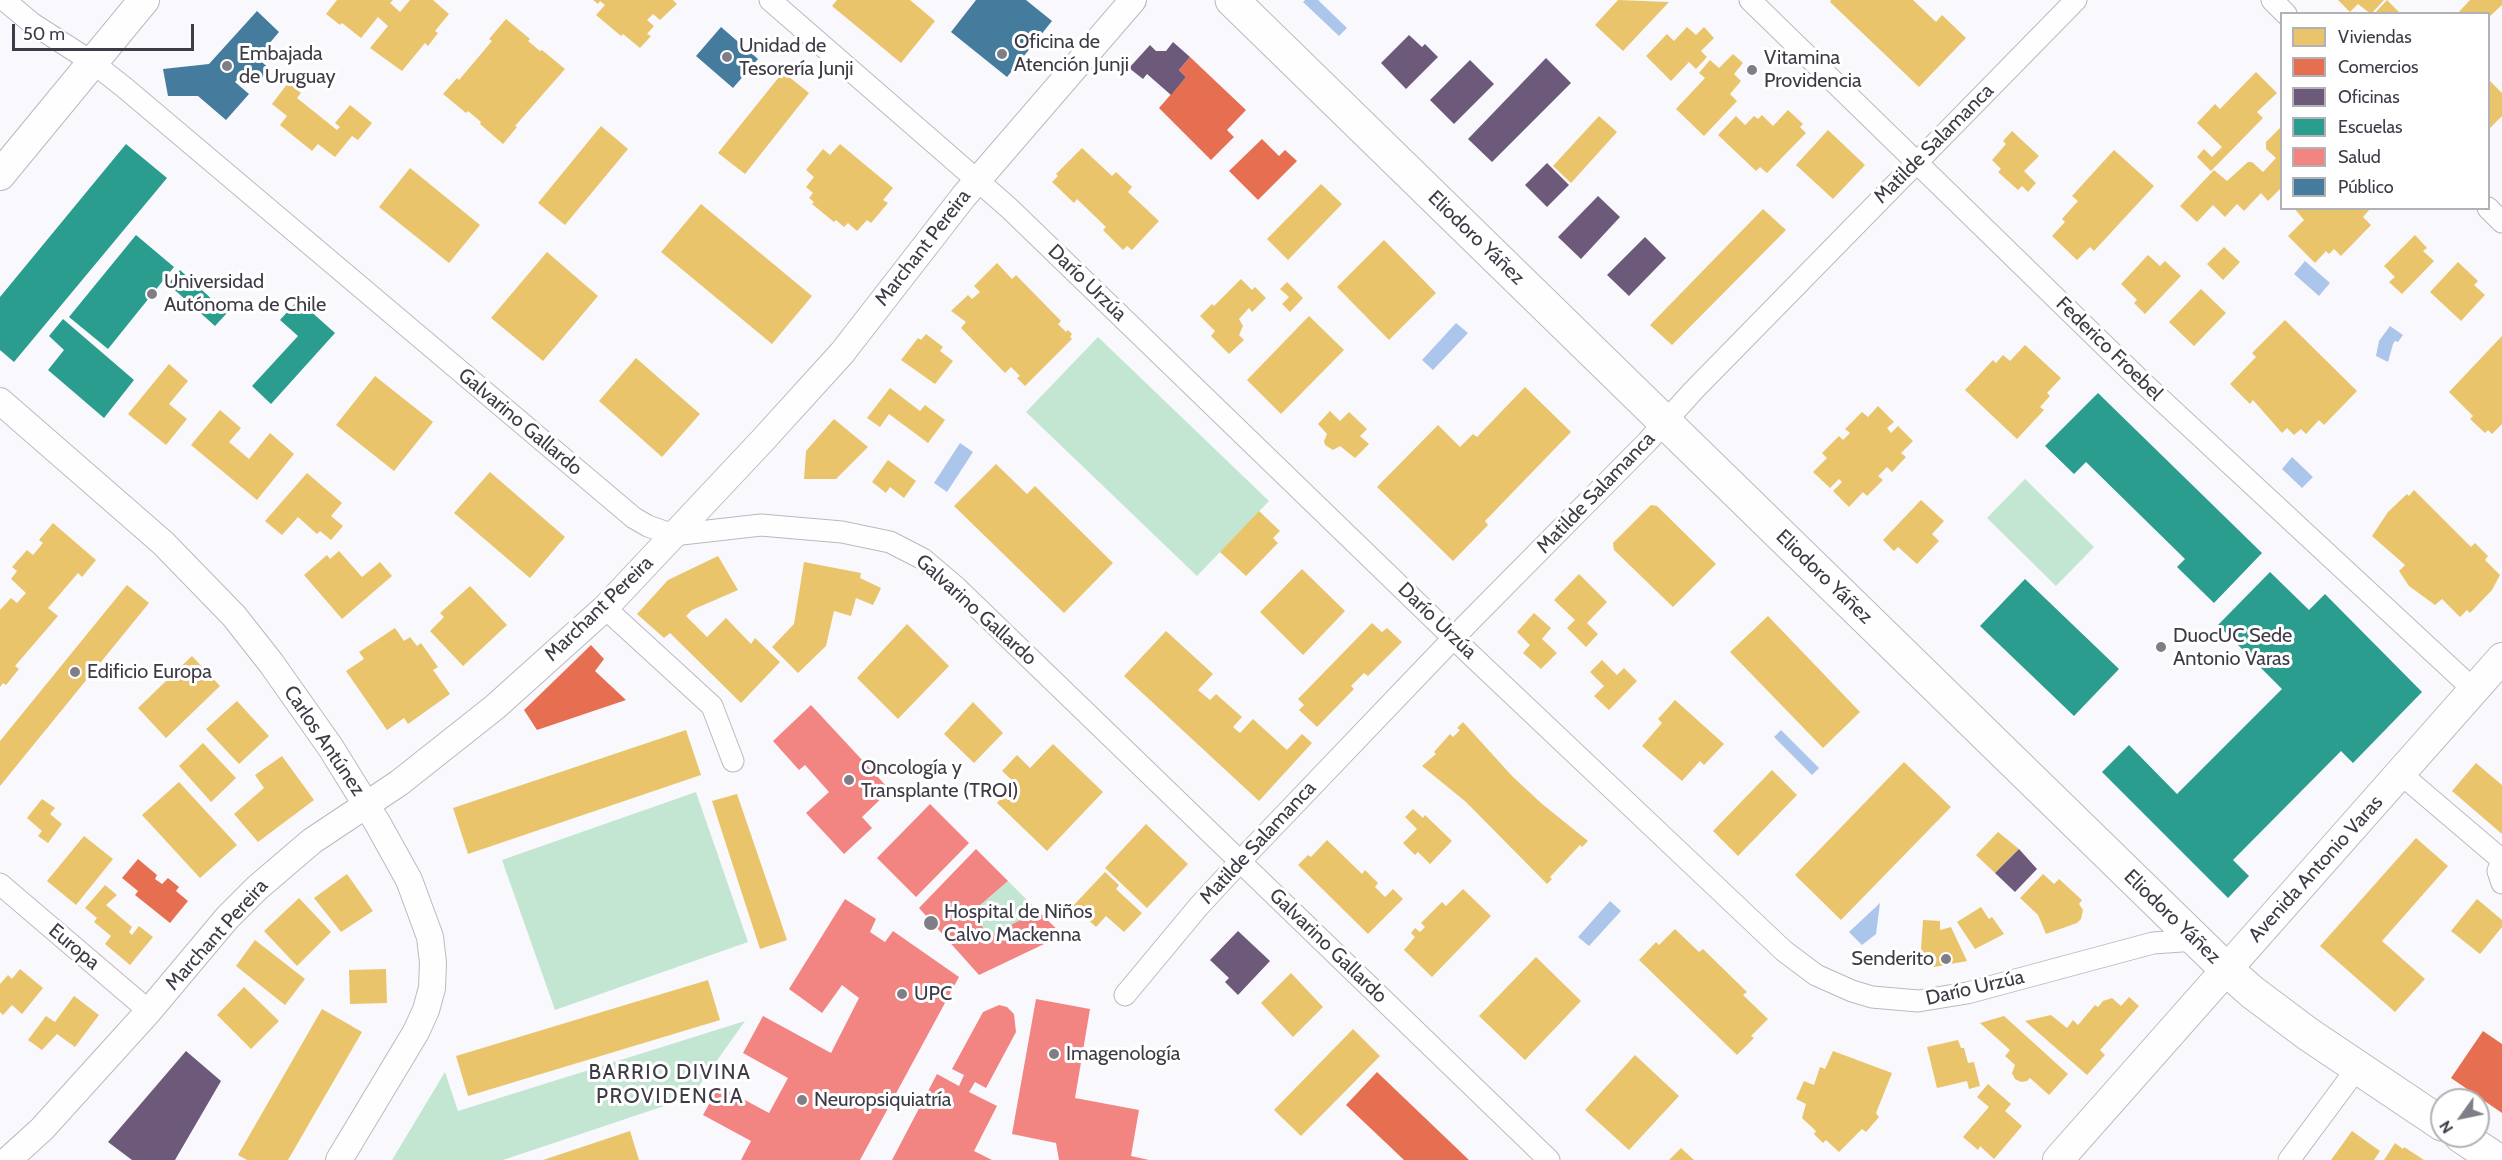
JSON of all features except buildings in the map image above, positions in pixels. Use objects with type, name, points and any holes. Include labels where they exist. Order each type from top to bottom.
[{"type":"main road","points":[[0,175],[144,0]]},
{"type":"main road","name":"Eliodoro Yáñez","points":[[1232,0],[2226,969],[2270,1006],[2430,1116]]},
{"type":"main road","name":"Avenida Antonio Varas","points":[[2058,1160],[2502,658]]},
{"type":"main road","points":[[2479,1148],[2497,1160]]},
{"type":"street","name":"Galvarino Gallardo","points":[[4,0],[33,24],[92,62],[634,518],[673,536],[738,526],[786,526],[867,536],[908,549],[923,559],[956,587],[1549,1160]]},
{"type":"street","name":"Darío Urzúa","points":[[770,0],[978,180],[1454,638],[1784,951],[1816,975],[1852,992],[1892,1000],[1942,999],[2153,943],[2196,940]]},
{"type":"street","name":"Marchant Pereira","points":[[8,1160],[42,1129],[149,1011],[227,918],[257,888],[305,846],[399,783],[495,707],[605,609],[842,353],[978,180],[1133,0]]},
{"type":"street","name":"Federico Froebel","points":[[1750,0],[2141,381],[2474,690]]},
{"type":"street","name":"Matilde Salamanca","points":[[1125,995],[1177,931],[1240,861],[1917,161],[2076,0]]},
{"type":"street","points":[[2272,0],[2284,12]]},
{"type":"street","points":[[2490,210],[2502,222]]},
{"type":"street","name":"Carlos Antúnez","points":[[0,401],[163,543],[234,616],[305,710],[366,804],[409,880],[422,910],[430,937],[433,963],[432,988],[426,1011],[416,1032],[339,1160]]},
{"type":"street","points":[[605,609],[712,706],[733,761]]},
{"type":"street","points":[[2401,774],[2502,861],[2498,871],[2502,883]]},
{"type":"street","name":"Europa","points":[[0,884],[149,1011]]},
{"type":"street","points":[[2289,1160],[2358,1067]]},
{"type":"green space","points":[[1098,337],[1269,501],[1197,576],[1026,412]]},
{"type":"green space","points":[[2025,479],[2094,547],[2056,586],[1987,518]]},
{"type":"green space","points":[[696,792],[748,942],[555,1010],[502,860]]},
{"type":"green space","points":[[1008,881],[1038,911],[989,936],[972,912]]},
{"type":"green space","points":[[745,1021],[691,1097],[503,1160],[392,1160],[445,1072],[458,1111]]},
{"type":"water","points":[[1318,0],[1347,28],[1339,36],[1303,2]]},
{"type":"water","points":[[2305,261],[2330,283],[2319,296],[2294,274]]},
{"type":"water","points":[[1456,323],[1468,333],[1433,370],[1422,360]]},
{"type":"water","points":[[2390,326],[2403,335],[2398,342],[2395,341],[2393,344],[2388,362],[2376,356],[2379,341]]},
{"type":"water","points":[[960,443],[973,452],[947,492],[934,483]]},
{"type":"water","points":[[2292,457],[2313,477],[2302,488],[2282,469]]},
{"type":"water","points":[[1781,730],[1819,768],[1812,775],[1774,737]]},
{"type":"water","points":[[1610,901],[1621,911],[1589,946],[1578,937]]},
{"type":"water","points":[[1880,903],[1876,934],[1862,945],[1849,932]]},
{"type":"place","name":"Oficina de Atención Junji","points":[[1002,54]]},
{"type":"place","name":"Unidad de Tesorería Junji","points":[[727,57]]},
{"type":"place","name":"Embajada de Uruguay","points":[[227,66]]},
{"type":"place","name":"Vitamina Providencia","points":[[1752,70]]},
{"type":"place","name":"Universidad Autónoma de Chile","points":[[152,294]]},
{"type":"place","name":"DuocUC Sede Antonio Varas","points":[[2161,647]]},
{"type":"place","name":"Edificio Europa","points":[[75,672]]},
{"type":"place","name":"Oncología y Transplante (TROI)","points":[[849,780]]},
{"type":"place","name":"Hospital de Niños Calvo Mackenna","points":[[931,923]]},
{"type":"place","name":"Senderito","points":[[1946,959]]},
{"type":"place","name":"UPC","points":[[902,994]]},
{"type":"place","name":"Imagenología","points":[[1054,1054]]},
{"type":"place","name":"Neuropsiquiatría","points":[[802,1100]]},
{"type":"district","name":"BARRIO DIVINA PROVIDENCIA","points":[[670,1085]]}]
